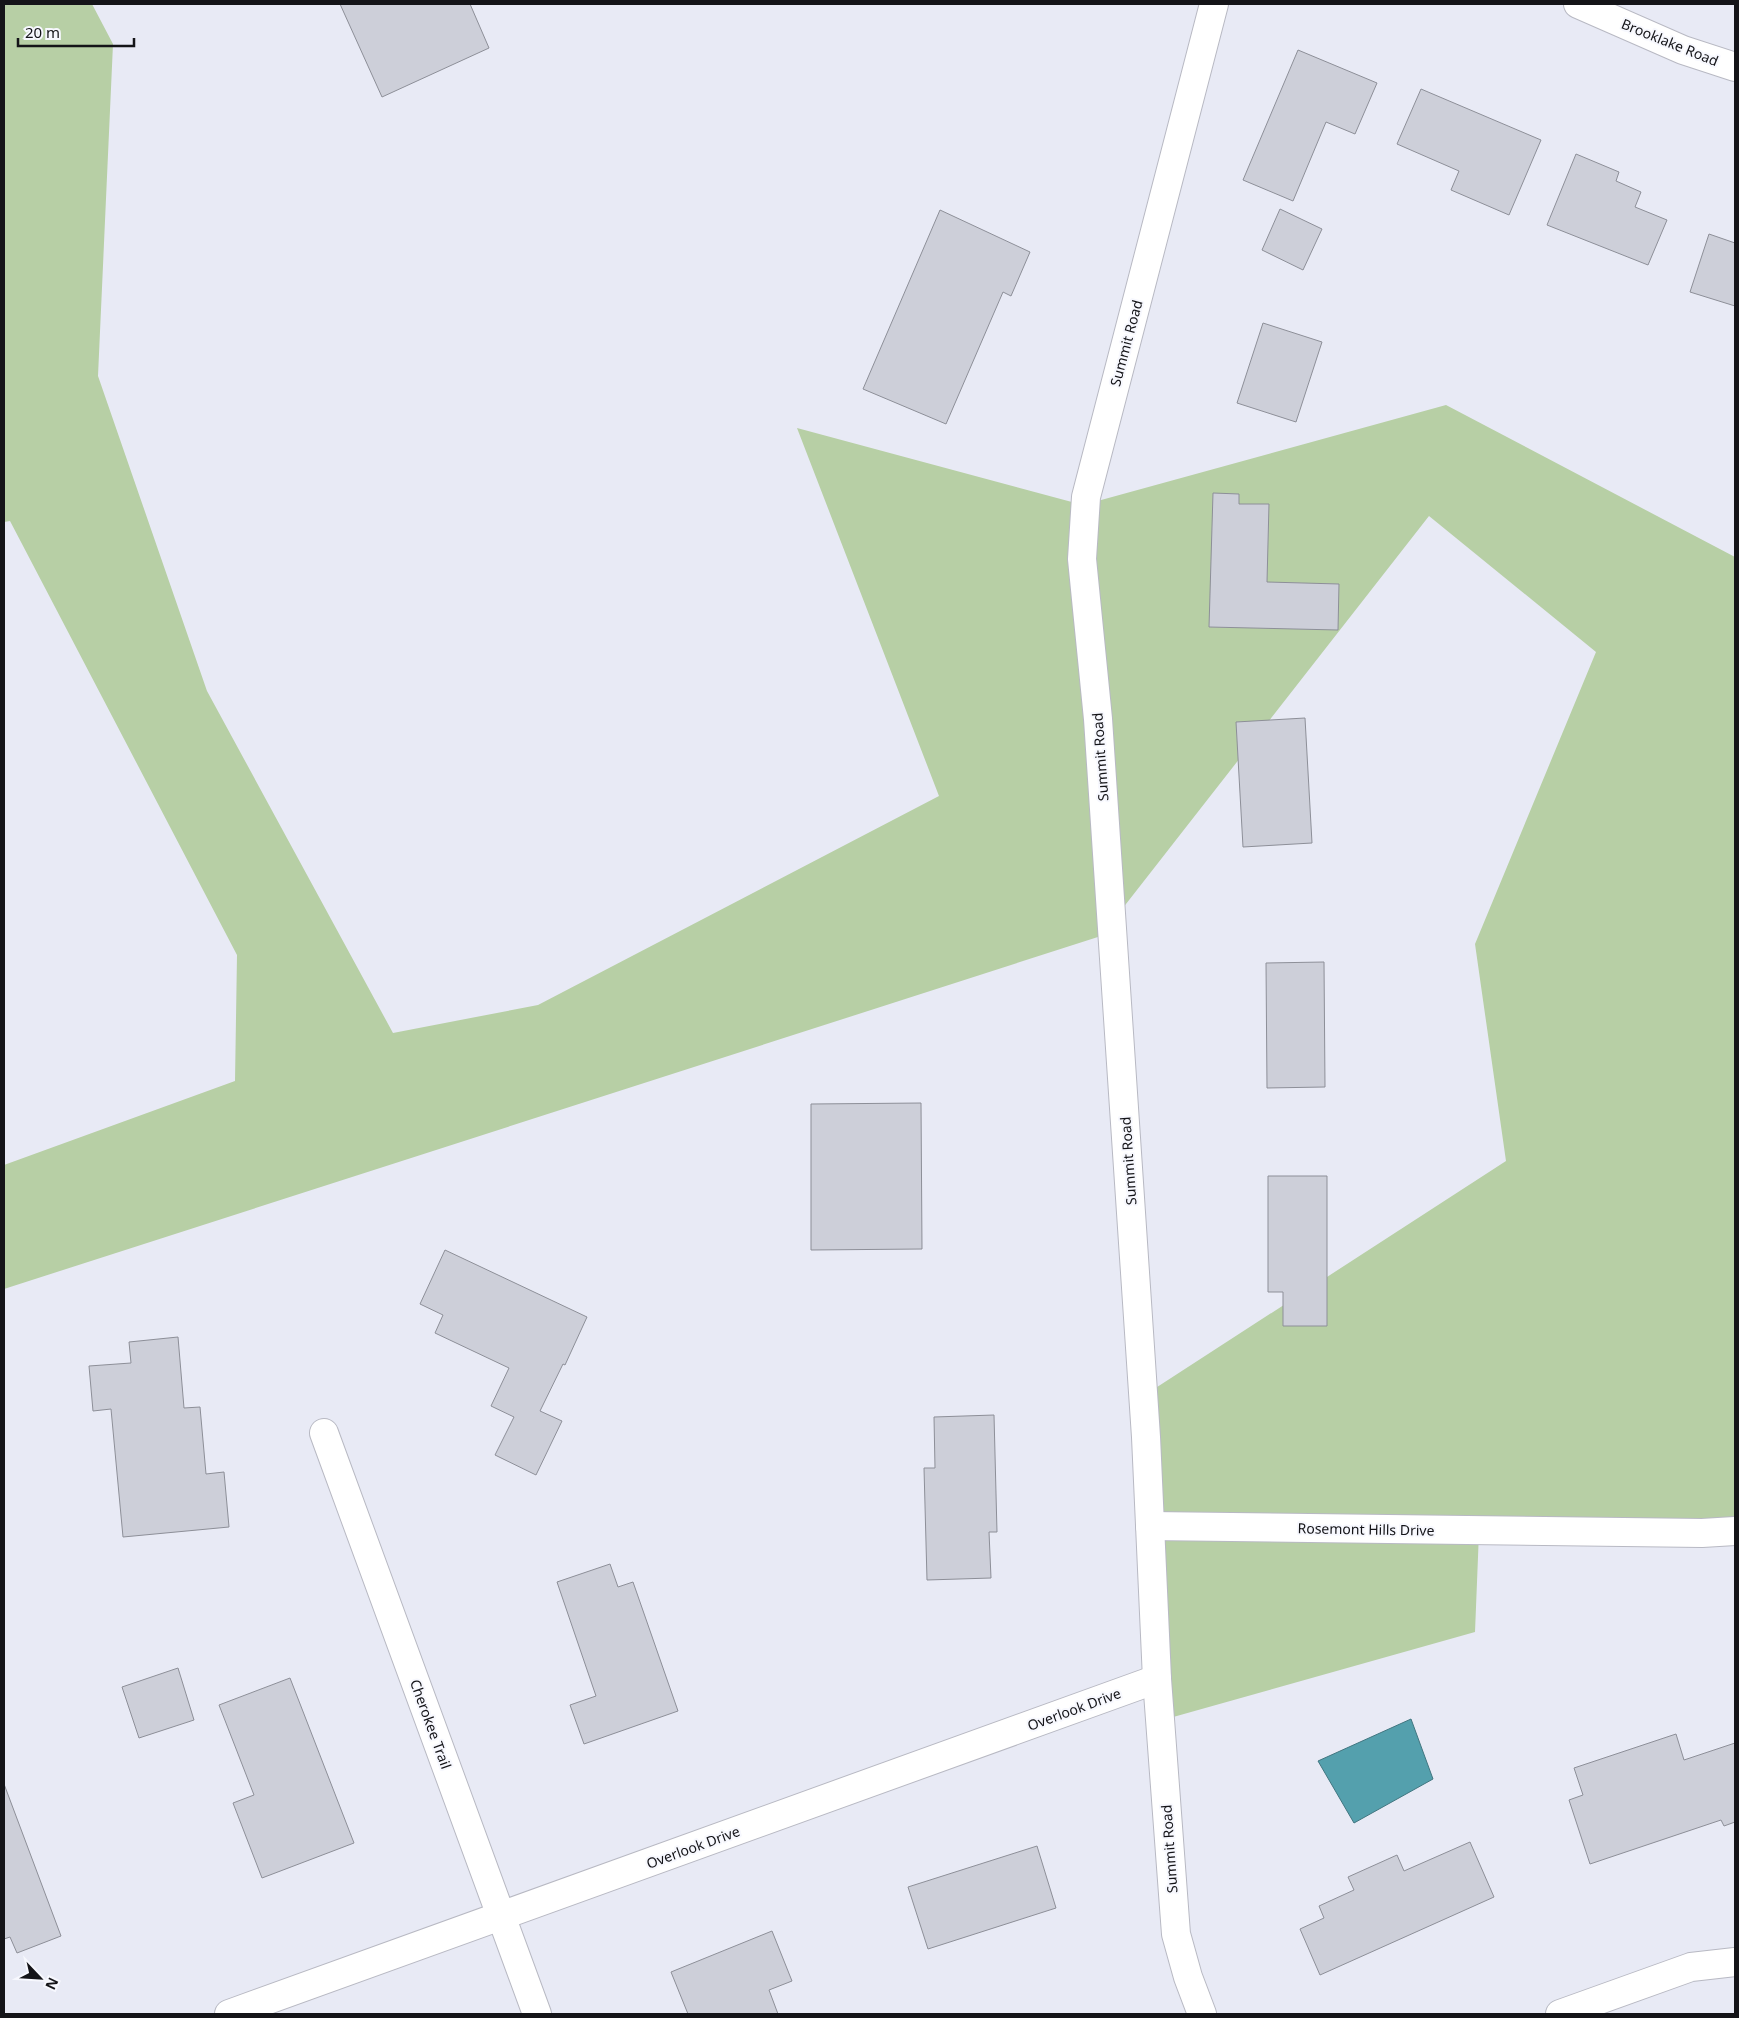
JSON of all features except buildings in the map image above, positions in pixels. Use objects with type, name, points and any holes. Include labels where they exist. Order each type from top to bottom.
[{"type":"street","name":"Summit Road","points":[[1150,1526],[1146,1437],[1099,730],[1082,559],[1086,497],[1214,4]]},
{"type":"street","name":"Brooklake Road","points":[[1578,4],[1684,50],[1735,67]]},
{"type":"street","name":"Cherokee Trail","points":[[324,1434],[537,2014]]},
{"type":"street","name":"Rosemont Hills Drive","points":[[1150,1526],[1702,1534],[1735,1531]]},
{"type":"street","points":[[1150,1526],[1157,1679]]},
{"type":"street","name":"Summit Road","points":[[1157,1679],[1176,1934],[1188,1977],[1202,2014]]},
{"type":"street","name":"Overlook Drive","points":[[229,2014],[1157,1679]]},
{"type":"street","points":[[1560,2014],[1691,1967],[1735,1962]]},
{"type":"green space","points":[[4,4],[92,4],[113,44],[98,376],[207,691],[393,1033],[538,1005],[939,796],[797,428],[1083,505],[1446,405],[1735,557],[1735,1521],[1479,1532],[1475,1632],[1159,1721],[1134,1402],[1506,1161],[1475,944],[1596,652],[1429,516],[1101,936],[4,1289],[4,1165],[235,1081],[237,955],[10,521],[4,522]]},
{"type":"water","points":[[1411,1719],[1433,1779],[1354,1823],[1318,1761]]}]
